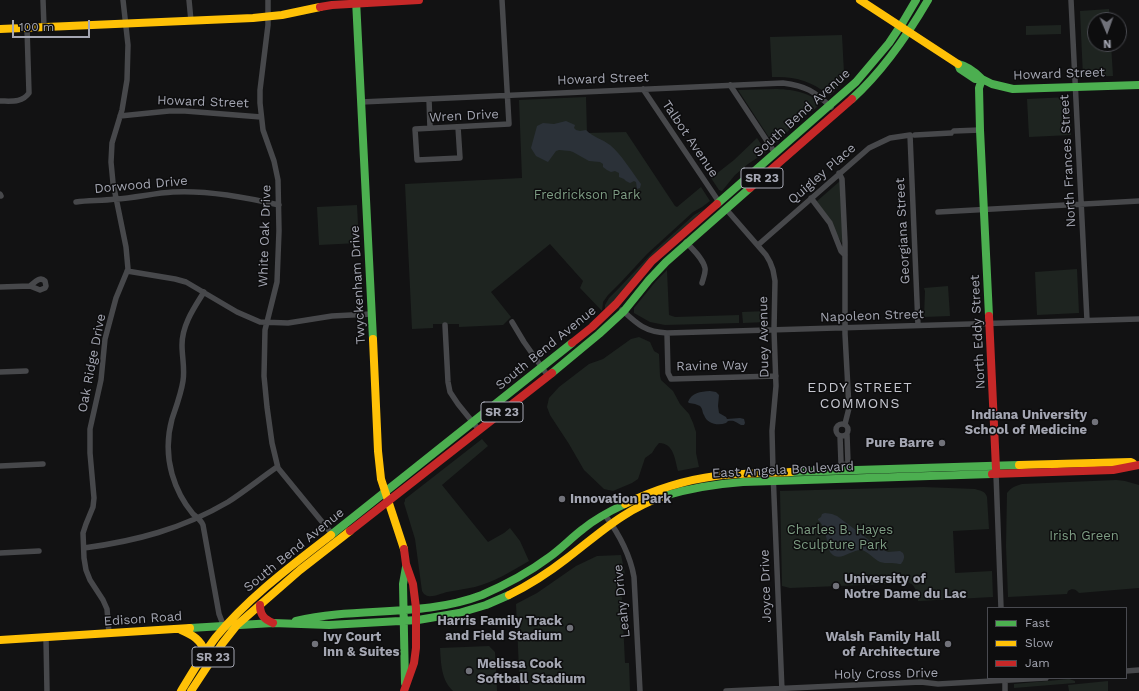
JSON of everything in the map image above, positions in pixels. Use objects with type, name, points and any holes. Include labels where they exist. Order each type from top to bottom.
[{"type":"main road","points":[[0,29],[268,17],[356,2],[419,0]]},
{"type":"main road","name":"Howard Street","points":[[860,0],[958,64],[974,71],[982,79],[992,84],[1013,89],[1139,85]]},
{"type":"main road","name":"SR 23","points":[[900,26],[916,0]]},
{"type":"main road","name":"SR 23","points":[[909,32],[928,0]]},
{"type":"main road","name":"Twyckenham Drive","points":[[356,2],[379,470],[402,541],[406,564],[413,584],[417,620],[414,664],[405,688]]},
{"type":"main road","name":"South Bend Avenue","points":[[181,691],[205,652],[224,627],[245,606],[332,534],[592,328],[616,304],[652,261],[856,82],[889,44],[900,26]]},
{"type":"main road","name":"South Bend Avenue","points":[[191,691],[219,647],[237,625],[300,570],[548,376],[599,334],[624,311],[657,271],[866,85],[895,52],[909,32]]},
{"type":"main road","name":"North Eddy Street","points":[[982,79],[979,88],[980,130],[996,474]]},
{"type":"main road","name":"East Angela Boulevard","points":[[417,620],[436,619],[468,611],[484,606],[519,590],[555,568],[624,515],[664,496],[689,489],[844,468],[1131,462],[1138,465]]},
{"type":"main road","name":"East Angela Boulevard","points":[[416,608],[455,603],[479,596],[507,583],[536,567],[587,526],[605,515],[641,496],[684,482],[724,475],[773,477],[996,474],[1114,470],[1138,465]]},
{"type":"main road","name":"Twyckenham Drive","points":[[405,688],[403,584],[406,564]]},
{"type":"main road","points":[[260,604],[261,615],[264,619],[273,623]]},
{"type":"main road","name":"Edison Road","points":[[287,623],[319,616],[416,608]]},
{"type":"main road","name":"Edison Road","points":[[0,640],[273,623],[320,625],[417,620]]},
{"type":"main road","points":[[178,629],[200,641],[205,652]]},
{"type":"street","points":[[43,0],[44,27]]},
{"type":"street","name":"Oak Ridge Drive","points":[[109,634],[108,618],[103,600],[90,580],[86,570],[83,533],[94,498],[90,453],[90,429],[101,380],[108,326],[116,298],[127,272],[128,261],[112,175],[111,153],[127,80],[128,45],[123,0]]},
{"type":"street","points":[[189,0],[191,21]]},
{"type":"street","name":"White Oak Drive","points":[[268,0],[268,17],[260,90],[261,117],[263,130],[277,172],[279,189],[278,273],[275,292],[265,330],[264,348],[265,391],[268,423],[277,467],[332,534]]},
{"type":"street","points":[[502,0],[508,95]]},
{"type":"street","name":"North Frances Street","points":[[1071,0],[1087,320]]},
{"type":"street","points":[[0,101],[20,100],[26,98],[29,93],[27,28]]},
{"type":"street","name":"Howard Street","points":[[361,102],[774,83],[796,85],[808,89],[820,96],[837,112]]},
{"type":"street","points":[[730,85],[775,153]]},
{"type":"street","name":"Talbot Avenue","points":[[643,89],[719,202]]},
{"type":"street","name":"Wren Drive","points":[[458,127],[460,158],[417,160],[415,129],[509,124],[508,95]]},
{"type":"street","points":[[429,99],[430,128]]},
{"type":"street","name":"Howard Street","points":[[120,116],[169,111],[185,111],[261,117]]},
{"type":"street","name":"Quigley Place","points":[[758,244],[861,154],[874,145],[890,138],[980,130]]},
{"type":"street","name":"Georgiana Street","points":[[912,135],[918,326]]},
{"type":"street","points":[[839,173],[842,179],[845,242],[845,328],[849,408],[845,424]]},
{"type":"street","name":"Dorwood Drive","points":[[76,202],[174,192],[196,192],[222,194],[279,205]]},
{"type":"street","points":[[811,198],[830,223],[841,251],[845,255]]},
{"type":"street","points":[[938,212],[1139,201]]},
{"type":"street","name":"Duey Avenue","points":[[726,209],[758,244],[770,262],[775,281],[774,330],[776,376],[772,431],[773,477]]},
{"type":"street","points":[[680,236],[704,264],[705,273],[702,283]]},
{"type":"street","points":[[127,272],[186,282],[237,312],[255,320],[267,323],[288,323],[332,316],[371,314]]},
{"type":"street","points":[[0,287],[30,286]]},
{"type":"street","points":[[204,292],[188,319],[183,335],[183,381],[180,398],[170,430],[170,463],[177,488],[185,503],[203,525],[219,614],[224,627]]},
{"type":"street","name":"Napoleon Street","points":[[616,304],[637,324],[656,332],[667,333],[1139,319]]},
{"type":"street","points":[[512,322],[548,376]]},
{"type":"street","points":[[445,325],[449,387],[453,397],[479,430]]},
{"type":"street","name":"Ravine Way","points":[[667,333],[668,374],[670,379],[776,376]]},
{"type":"street","points":[[0,372],[26,371]]},
{"type":"street","points":[[839,424],[845,424],[848,428],[846,435],[848,463],[844,468],[841,463],[840,436],[836,433],[836,429],[839,424]]},
{"type":"street","points":[[840,436],[843,437],[846,435]]},
{"type":"street","points":[[0,466],[43,464]]},
{"type":"street","points":[[84,548],[140,538],[171,529],[212,510],[238,495],[277,467]]},
{"type":"street","name":"North Eddy Street","points":[[996,474],[1002,607]]},
{"type":"street","name":"Joyce Drive","points":[[773,477],[782,690]]},
{"type":"street","name":"Leahy Drive","points":[[605,515],[622,542],[631,564],[634,585],[640,691]]},
{"type":"street","points":[[0,553],[39,551]]},
{"type":"street","points":[[46,638],[47,691]]},
{"type":"street","points":[[1127,671],[1139,670]]},
{"type":"street","name":"Holy Cross Drive","points":[[726,691],[782,690],[921,682],[938,684],[1026,679]]},
{"type":"street","points":[[1005,680],[1005,691]]},
{"type":"green space","points":[[1109,9],[1109,12],[1087,12],[1087,52],[1112,52],[1113,76],[1083,77],[1080,11]]},
{"type":"green space","points":[[1061,25],[1061,34],[1026,35],[1026,26]]},
{"type":"green space","points":[[842,35],[844,73],[847,78],[831,95],[802,80],[788,77],[772,77],[770,37]]},
{"type":"green space","points":[[775,89],[806,94],[816,100],[819,104],[803,116],[776,144],[772,142],[738,90]]},
{"type":"green space","name":"Fredrickson Park","points":[[586,97],[587,133],[626,132],[675,206],[677,207],[701,187],[710,201],[693,212],[647,254],[608,295],[603,302],[602,311],[580,288],[583,281],[550,244],[491,292],[511,317],[503,325],[459,327],[459,324],[433,324],[433,328],[412,329],[405,184],[522,178],[519,100]]},
{"type":"green space","points":[[1069,97],[1071,135],[1029,137],[1027,99]]},
{"type":"green space","points":[[757,138],[766,152],[735,175],[722,191],[719,190],[711,178],[734,160]]},
{"type":"green space","points":[[840,181],[843,242],[842,243],[816,202]]},
{"type":"green space","points":[[357,205],[359,243],[319,245],[317,207]]},
{"type":"green space","points":[[704,209],[605,310],[605,305],[609,298],[653,252],[694,215]]},
{"type":"green space","points":[[1077,269],[1079,313],[1037,315],[1035,272]]},
{"type":"green space","points":[[667,270],[669,315],[675,317],[739,315],[739,323],[665,325],[650,322],[634,313],[634,308]]},
{"type":"green space","points":[[948,286],[950,316],[924,317],[924,288]]},
{"type":"green space","points":[[767,311],[767,322],[743,323],[742,312]]},
{"type":"green space","points":[[639,337],[650,342],[654,351],[659,354],[661,380],[673,391],[680,404],[689,414],[696,432],[696,453],[699,467],[678,471],[675,457],[671,449],[664,444],[659,443],[652,453],[645,458],[638,479],[613,491],[604,489],[584,470],[550,415],[547,407],[549,398],[559,387],[589,364],[603,359],[631,339]]},
{"type":"green space","points":[[482,439],[488,446],[442,485],[488,542],[510,528],[520,541],[529,561],[503,576],[482,585],[427,596],[422,591],[415,539],[404,503],[405,499]]},
{"type":"green space","name":"Irish Green","points":[[1116,480],[1139,485],[1139,588],[1079,593],[1072,589],[1068,591],[1067,594],[1008,597],[1006,546],[1007,493],[1014,487],[1022,484]]},
{"type":"green space","name":"Charles B. Hayes Sculpture Park","points":[[923,487],[975,489],[986,495],[989,529],[953,531],[955,573],[992,571],[993,597],[918,601],[913,585],[900,581],[888,581],[886,584],[790,588],[782,586],[780,491]]},
{"type":"green space","name":"Harris Family Track and Field Stadium","points":[[621,555],[625,574],[621,576],[621,580],[625,663],[629,663],[630,691],[520,691],[516,604],[537,593],[576,566],[597,556]]},
{"type":"green space","name":"Melissa Cook Softball Stadium","points":[[489,646],[495,652],[497,691],[453,691],[449,687],[444,677],[441,665],[440,648]]},
{"type":"green space","points":[[1069,679],[1075,681],[1075,683],[1014,688],[1014,684]]},
{"type":"green space","points":[[1108,681],[1108,691],[1069,691],[1068,685]]},
{"type":"shaded area","points":[[566,121],[575,125],[574,128],[576,130],[586,130],[610,145],[622,158],[641,184],[640,188],[637,189],[636,182],[634,181],[630,183],[619,177],[619,173],[607,170],[600,162],[589,161],[570,151],[556,151],[548,162],[536,156],[531,148],[537,126],[543,123],[554,124]]},
{"type":"shaded area","points":[[710,391],[716,392],[719,395],[719,413],[727,419],[744,419],[744,425],[732,421],[728,421],[723,424],[713,424],[705,418],[700,406],[688,402],[694,394]]},
{"type":"shaded area","points":[[825,513],[837,516],[881,549],[888,552],[900,551],[904,556],[902,563],[880,562],[862,550],[837,557],[830,552],[824,530],[818,520],[822,514]]},
{"type":"traffic: fast","points":[[356,0],[373,339]]},
{"type":"traffic: fast","points":[[717,204],[856,82],[889,43],[916,0]]},
{"type":"traffic: fast","points":[[852,99],[874,77],[894,52],[912,27],[928,0]]},
{"type":"traffic: fast","points":[[982,79],[965,66],[958,64],[960,69],[975,79],[982,79],[992,84],[1013,89],[1139,85]]},
{"type":"traffic: fast","points":[[982,79],[979,88],[980,130],[989,316]]},
{"type":"traffic: fast","points":[[552,373],[624,311],[666,262],[750,188]]},
{"type":"traffic: fast","points":[[331,535],[572,343]]},
{"type":"traffic: fast","points":[[791,472],[1019,465]]},
{"type":"traffic: fast","points":[[664,496],[703,487],[743,482],[992,474]]},
{"type":"traffic: fast","points":[[296,621],[342,614],[436,607],[482,595],[508,583],[532,569],[553,555],[593,522],[608,512],[625,504]]},
{"type":"traffic: fast","points":[[405,683],[403,584],[406,567]]},
{"type":"traffic: fast","points":[[190,628],[273,623],[329,625],[418,620],[459,613],[486,605],[509,595]]},
{"type":"traffic: slow","points":[[860,0],[958,64]]},
{"type":"traffic: slow","points":[[0,29],[253,18],[282,15],[320,7]]},
{"type":"traffic: slow","points":[[373,339],[378,451],[381,479],[404,549]]},
{"type":"traffic: slow","points":[[1019,465],[1133,463]]},
{"type":"traffic: slow","points":[[625,504],[669,486],[692,480],[735,474],[791,472]]},
{"type":"traffic: slow","points":[[509,595],[552,569],[624,515],[664,496]]},
{"type":"traffic: slow","points":[[191,691],[222,644],[237,625],[300,570],[350,531]]},
{"type":"traffic: slow","points":[[181,691],[216,637],[229,622],[256,595],[331,535]]},
{"type":"traffic: slow","points":[[0,640],[190,628]]},
{"type":"traffic: slow","points":[[181,630],[196,638],[205,652]]},
{"type":"traffic: jam","points":[[320,7],[419,0]]},
{"type":"traffic: jam","points":[[750,188],[852,99]]},
{"type":"traffic: jam","points":[[572,343],[592,327],[616,304],[652,261],[717,204]]},
{"type":"traffic: jam","points":[[989,316],[996,469]]},
{"type":"traffic: jam","points":[[350,531],[552,373]]},
{"type":"traffic: jam","points":[[992,474],[1113,470],[1139,465]]},
{"type":"traffic: jam","points":[[404,549],[406,564],[413,584],[416,608],[416,648],[414,663],[404,691]]},
{"type":"traffic: jam","points":[[260,605],[263,616],[273,623]]},
{"type":"place","name":"Indiana University School of Medicine","points":[[1095,422]]},
{"type":"place","name":"Pure Barre","points":[[942,443]]},
{"type":"place","name":"Innovation Park","points":[[562,499]]},
{"type":"place","name":"University of Notre Dame du Lac","points":[[836,586]]},
{"type":"place","name":"Harris Family Track and Field Stadium","points":[[570,628]]},
{"type":"place","name":"Ivy Court Inn & Suites","points":[[315,644]]},
{"type":"place","name":"Walsh Family Hall of Architecture","points":[[948,644]]},
{"type":"place","name":"Melissa Cook Softball Stadium","points":[[469,671]]},
{"type":"district","name":"EDDY STREET COMMONS","points":[[860,396]]}]
